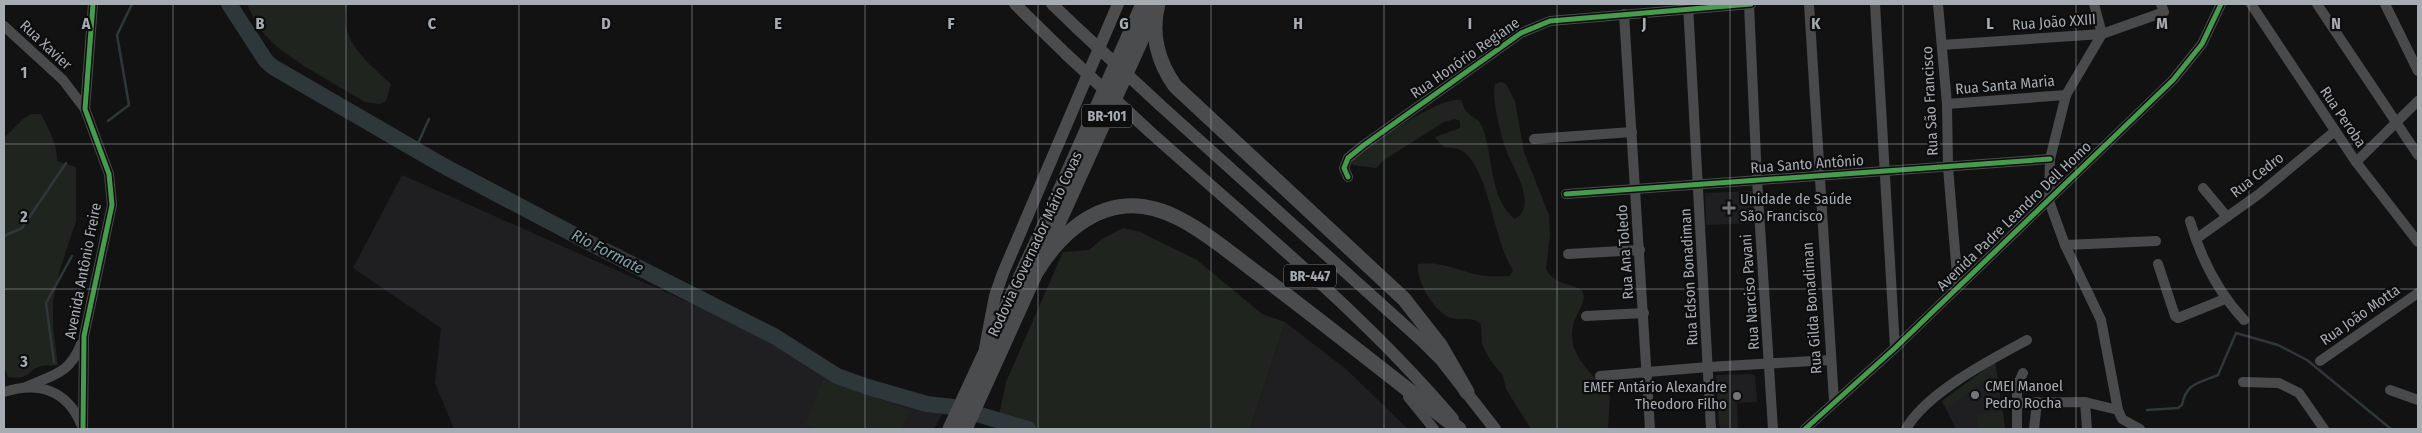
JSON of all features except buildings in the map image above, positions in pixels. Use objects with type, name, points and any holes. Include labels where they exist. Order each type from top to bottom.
[{"type":"highway","name":"Rodovia Governador Mário Covas","points":[[965,429],[981,379],[984,356],[1048,218],[1143,4]]},
{"type":"highway","name":"Rodovia Governador Mário Covas","points":[[950,429],[981,379],[1037,271],[1158,4]]},
{"type":"highway","points":[[1158,4],[1155,28],[1157,49],[1164,68],[1175,86],[1404,298],[1429,329],[1467,392]]},
{"type":"highway","points":[[1037,271],[1061,239],[1092,217],[1126,206],[1159,210],[1179,218],[1198,230],[1375,362],[1460,429]]},
{"type":"main road","name":"BR-447","points":[[1015,4],[1149,131],[1393,351],[1460,429]]},
{"type":"main road","name":"BR-447","points":[[1052,4],[1160,105],[1441,360],[1495,429]]},
{"type":"main road","points":[[984,356],[998,286],[1118,4]]},
{"type":"street","name":"Avenida Antônio Freire","points":[[83,429],[84,336],[91,297],[108,229],[112,199],[109,174],[85,109],[92,4]]},
{"type":"street","name":"Rua Honório Regiane","points":[[1348,177],[1344,168],[1348,158],[1521,33],[1550,21],[1689,6],[1750,4]]},
{"type":"street","name":"Rua Narciso Pavani","points":[[1750,4],[1757,180],[1773,429]]},
{"type":"street","name":"Rua Gilda Bonadiman","points":[[1809,4],[1834,401]]},
{"type":"street","points":[[1875,4],[1895,348]]},
{"type":"street","name":"Rua São Francisco","points":[[1938,4],[1947,104],[1948,167],[1958,287]]},
{"type":"street","points":[[2094,4],[2102,34],[2066,95],[2050,159],[2049,201],[2065,245],[2100,320],[2118,410],[2122,419],[2140,429]]},
{"type":"street","name":"Avenida Padre Leandro Dell Homo","points":[[1804,429],[1815,425],[1834,401],[1895,348],[2173,80],[2202,44],[2221,4]]},
{"type":"street","name":"Rua Peroba","points":[[2251,4],[2334,131],[2418,242]]},
{"type":"street","points":[[2317,4],[2396,123],[2417,150]]},
{"type":"street","points":[[2385,4],[2418,71]]},
{"type":"street","name":"Rua Edson Bonadiman","points":[[1689,6],[1711,429]]},
{"type":"street","name":"Rua João XXIII","points":[[1942,45],[2102,34],[2163,8]]},
{"type":"street","name":"Rua Ana Toledo","points":[[1624,14],[1648,372],[1650,429]]},
{"type":"street","name":"Rua Xavier","points":[[4,26],[63,80],[85,109]]},
{"type":"street","name":"Rua Santa Maria","points":[[1947,104],[2066,95]]},
{"type":"street","points":[[2356,162],[2418,101]]},
{"type":"street","name":"Rua Cedro","points":[[2196,239],[2259,194],[2334,131]]},
{"type":"street","points":[[1534,139],[1632,132]]},
{"type":"street","name":"Rua Santo Antônio","points":[[1566,194],[2050,159]]},
{"type":"street","points":[[2203,188],[2228,217]]},
{"type":"street","points":[[2190,221],[2196,239],[2225,299],[2244,320]]},
{"type":"street","points":[[2065,245],[2156,241]]},
{"type":"street","points":[[1568,254],[1640,250]]},
{"type":"street","points":[[2158,264],[2175,316],[2178,318],[2225,299]]},
{"type":"street","name":"Rua João Motta","points":[[2320,361],[2418,293]]},
{"type":"street","points":[[1586,316],[1644,313]]},
{"type":"street","points":[[4,392],[23,388],[67,368],[77,356],[84,336]]},
{"type":"street","points":[[1906,429],[1909,422],[1938,395],[1985,362],[2027,340]]},
{"type":"street","points":[[1600,376],[1708,366],[1830,360]]},
{"type":"street","points":[[1375,362],[1418,408],[1434,429]]},
{"type":"street","points":[[2017,429],[2017,386],[2023,373]]},
{"type":"street","points":[[2243,382],[2279,383],[2298,393],[2324,429]]},
{"type":"street","points":[[23,388],[49,391],[64,398],[76,412],[83,429]]},
{"type":"street","points":[[2390,390],[2418,400]]},
{"type":"street","points":[[2034,429],[2037,402]]},
{"type":"street","points":[[2016,403],[2085,402],[2118,410]]},
{"type":"street","points":[[2085,402],[2087,429]]},
{"type":"shaded area","points":[[247,4],[348,4],[345,16],[346,28],[350,39],[364,58],[391,84],[386,101],[379,104],[365,102],[304,66],[277,47],[264,34]]},
{"type":"shaded area","points":[[1501,82],[1506,84],[1515,101],[1524,152],[1549,215],[1550,235],[1546,269],[1553,278],[1582,290],[1584,297],[1581,308],[1575,318],[1572,337],[1578,356],[1610,396],[1608,429],[1531,429],[1506,389],[1503,376],[1490,360],[1482,344],[1481,324],[1470,319],[1455,319],[1445,315],[1433,303],[1423,287],[1418,264],[1434,263],[1487,276],[1510,276],[1513,270],[1506,257],[1486,191],[1473,162],[1462,150],[1442,146],[1435,137],[1460,128],[1460,121],[1455,119],[1444,122],[1384,160],[1376,168],[1353,165],[1350,160],[1422,113],[1451,101],[1461,100],[1467,112],[1478,120],[1482,126],[1500,200],[1515,219],[1523,211],[1525,200],[1522,186],[1505,146],[1497,117],[1494,90],[1495,84]]},
{"type":"shaded area","points":[[31,114],[41,114],[54,143],[57,161],[76,167],[76,221],[61,266],[53,300],[53,326],[58,365],[41,366],[20,378],[15,378],[8,377],[4,367],[4,138],[23,119]]},
{"type":"shaded area","points":[[402,175],[942,415],[934,429],[454,429],[435,383],[441,328],[353,268]]},
{"type":"shaded area","name":"Unidade de Saúde São Francisco","points":[[1752,191],[1754,223],[1706,225],[1705,193]]},
{"type":"shaded area","points":[[1123,228],[1140,232],[1197,260],[1262,314],[1285,322],[1250,429],[996,429],[1006,382],[1063,252],[1089,250],[1102,239]]},
{"type":"shaded area","points":[[1285,322],[1346,369],[1408,429],[1250,429]]},
{"type":"shaded area","name":"CMEI Manoel Pedro Rocha","points":[[1995,362],[2005,429],[1956,429],[1942,401]]},
{"type":"shaded area","points":[[1995,362],[1998,381],[1992,375],[1946,409],[1942,401]]},
{"type":"shaded area","name":"EMEF Antário Alexandre Theodoro Filho","points":[[1752,374],[1755,376],[1757,402],[1737,403],[1738,429],[1720,429],[1716,375]]},
{"type":"shaded area","points":[[823,379],[909,410],[902,429],[816,429],[805,425]]},
{"type":"shaded area","points":[[1717,390],[1729,390],[1731,424],[1719,425]]},
{"type":"shaded area","points":[[2003,412],[2005,429],[1978,429],[1977,415]]},
{"type":"waterway","points":[[108,121],[129,105],[117,35],[132,4]]},
{"type":"waterway","name":"Rio Formate","points":[[229,4],[266,61],[273,67],[442,165],[588,242],[774,336],[837,376],[927,404],[953,407],[1028,429]]},
{"type":"waterway","points":[[415,150],[429,119]]},
{"type":"waterway","points":[[4,236],[22,228],[66,163]]},
{"type":"waterway","points":[[54,362],[46,303],[72,256]]},
{"type":"waterway","points":[[2147,410],[2178,408],[2182,405],[2190,388],[2199,382],[2218,375],[2236,333],[2278,345],[2307,360],[2391,429]]},
{"type":"cycle path","points":[[83,429],[84,336],[112,205],[109,174],[85,109],[93,4]]},
{"type":"cycle path","points":[[1348,177],[1344,168],[1348,158],[1521,33],[1550,21],[1751,4]]},
{"type":"cycle path","points":[[1805,429],[1895,348],[2173,80],[2202,44],[2221,4]]},
{"type":"cycle path","points":[[1566,194],[2050,159]]},
{"type":"place","name":"Unidade de Saúde São Francisco","points":[[1729,208]]},
{"type":"place","name":"CMEI Manoel Pedro Rocha","points":[[1975,395]]},
{"type":"place","name":"EMEF Antário Alexandre Theodoro Filho","points":[[1737,396]]}]
